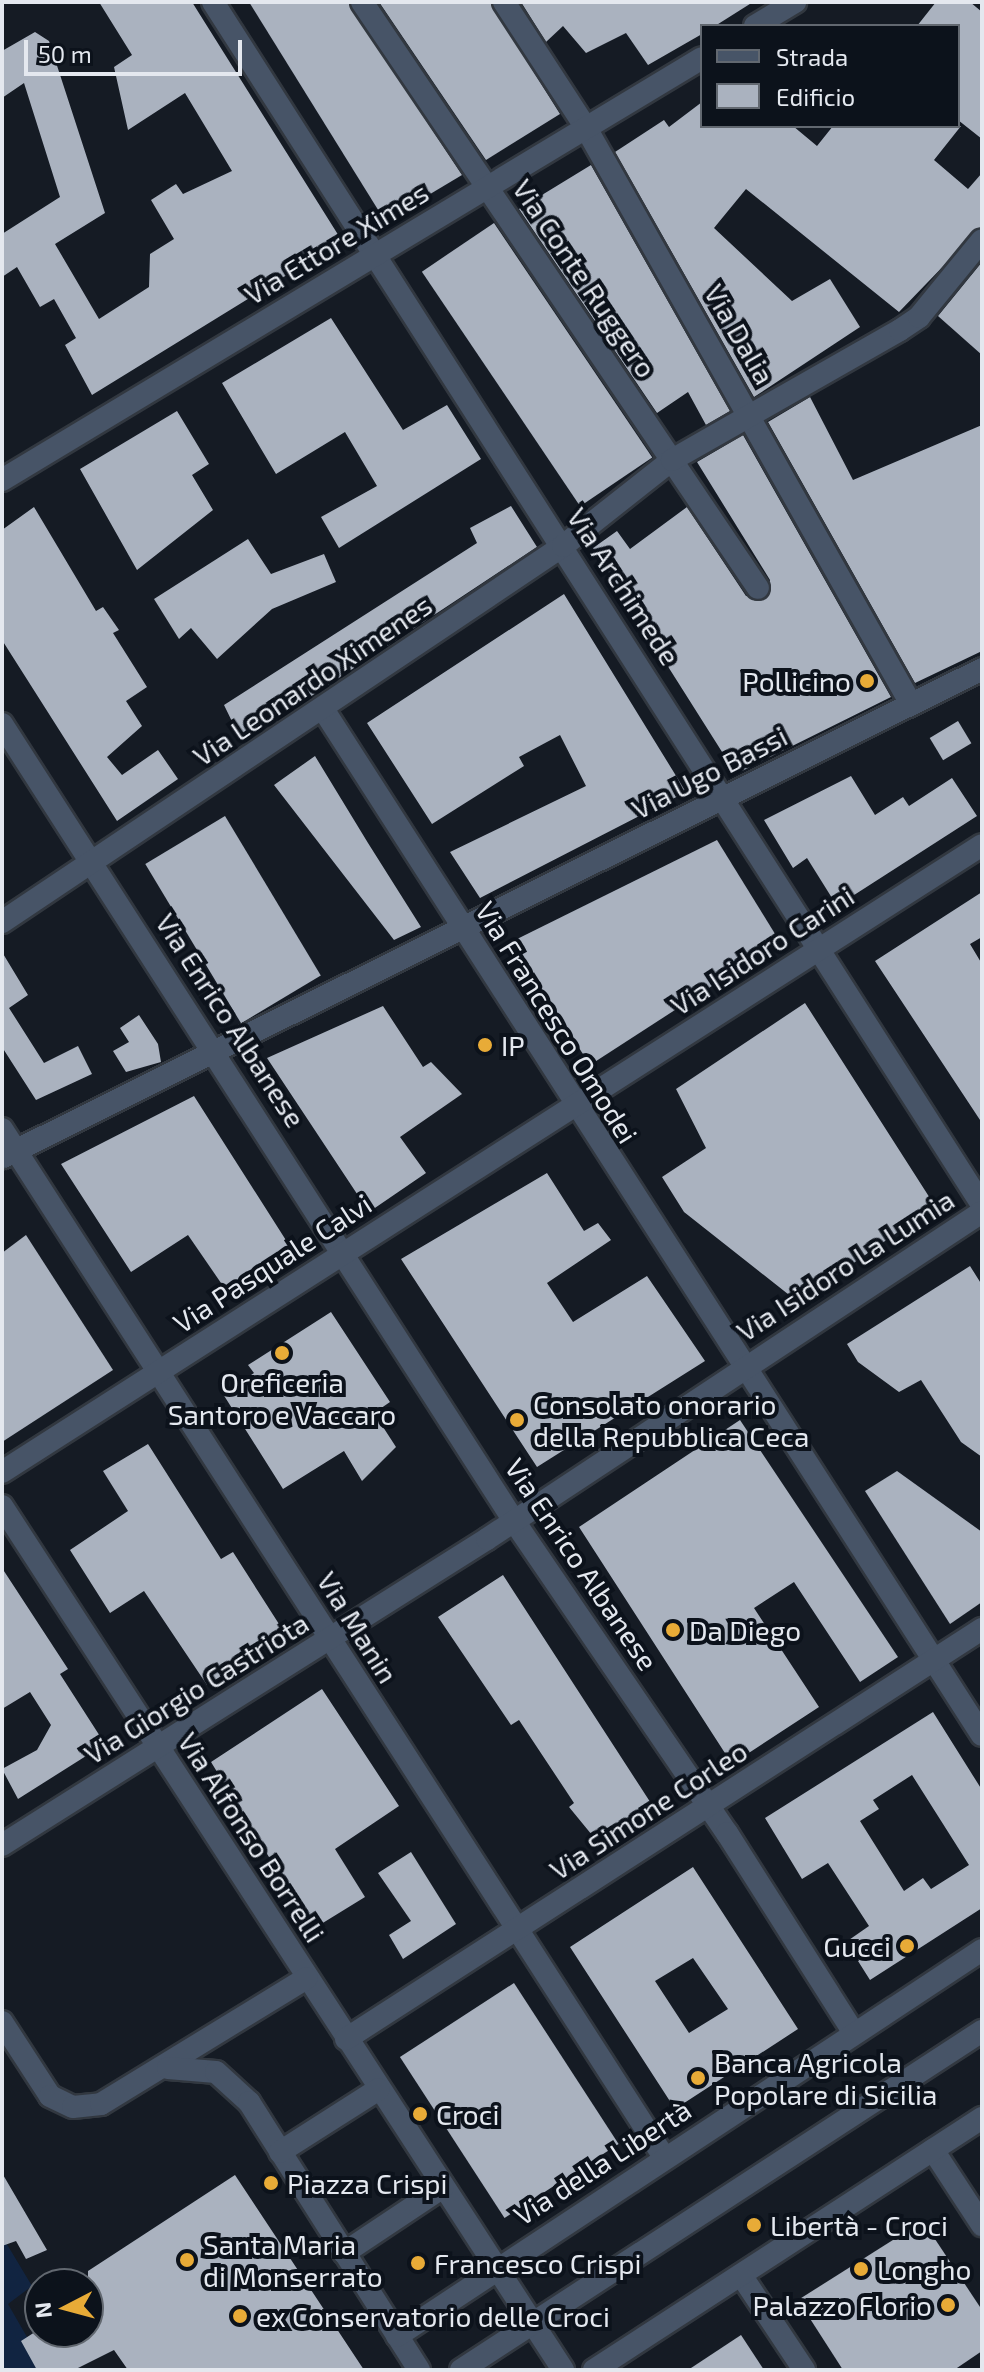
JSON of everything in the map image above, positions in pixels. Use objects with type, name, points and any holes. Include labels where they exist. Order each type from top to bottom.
[{"type":"street","name":"Via Archimede","points":[[213,2],[822,948],[982,1205]]},
{"type":"street","name":"Via Conte Ruggero","points":[[362,2],[758,588]]},
{"type":"street","name":"Via Dalia","points":[[504,2],[586,128],[751,412],[911,704]]},
{"type":"street","points":[[758,24],[795,2]]},
{"type":"street","name":"Via Ettore Ximes","points":[[2,480],[700,59]]},
{"type":"street","name":"Via Leonardo Ximenes","points":[[2,922],[94,864],[563,546],[672,460],[919,317],[982,240]]},
{"type":"street","name":"Via Ugo Bassi","points":[[8,1154],[982,669]]},
{"type":"street","name":"Via Francesco Omodei","points":[[323,709],[742,1368],[982,1735]]},
{"type":"street","name":"Via Enrico Albanese","points":[[2,724],[347,1252],[514,1521],[709,1806],[854,2033]]},
{"type":"street","name":"Via Isidoro Carini","points":[[575,1106],[982,845]]},
{"type":"street","name":"Via Pasquale Calvi","points":[[2,1472],[575,1106]]},
{"type":"street","name":"Via Manin","points":[[2,1129],[8,1154],[162,1369],[329,1639],[664,2157]]},
{"type":"street","name":"Via Isidoro La Lumia","points":[[742,1368],[982,1212]]},
{"type":"street","name":"Via Giorgio Castriota","points":[[2,1845],[514,1521],[742,1368]]},
{"type":"street","name":"Via Alfonso Borrelli","points":[[2,1506],[563,2370]]},
{"type":"street","name":"Via Simone Corleo","points":[[346,2039],[982,1629]]},
{"type":"street","name":"Via della Libertà","points":[[397,2336],[495,2267],[982,1950]]},
{"type":"street","points":[[2,2022],[50,2096],[73,2107],[101,2104],[168,2068],[307,1978]]},
{"type":"street","points":[[461,2370],[982,2031]]},
{"type":"street","points":[[168,2068],[195,2065],[234,2085],[419,2370]]},
{"type":"street","points":[[280,2152],[379,2089]]},
{"type":"street","points":[[594,2370],[982,2118]]},
{"type":"street","points":[[933,2150],[982,2225]]},
{"type":"street","points":[[344,2253],[443,2187]]},
{"type":"street","points":[[741,2275],[804,2370]]},
{"type":"shaded area","points":[[2,2236],[24,2273],[24,2292],[8,2304],[24,2332],[24,2348],[33,2348],[46,2370],[2,2370]]},
{"type":"building","points":[[99,2],[192,2],[342,241],[92,395],[65,345],[76,338],[54,299],[40,307],[17,267],[2,277],[2,234],[60,197],[24,83],[2,98],[2,51],[35,32],[49,41],[105,213],[55,244],[99,319],[149,287],[150,254],[174,239],[151,200],[176,184],[183,194],[232,171],[185,93],[128,130],[114,67],[132,55]]},
{"type":"building","points":[[249,2],[348,2],[462,175],[385,221]]},
{"type":"building","points":[[379,2],[490,2],[560,114],[486,160]]},
{"type":"building","points":[[521,2],[753,2],[718,24],[700,24],[700,35],[648,65],[626,33],[586,53],[563,26],[546,42]]},
{"type":"building","points":[[936,2],[970,2],[982,12],[982,139],[960,122],[960,24],[919,24]]},
{"type":"building","points":[[700,104],[700,128],[795,128],[817,146],[831,128],[959,128],[934,160],[968,189],[982,173],[982,226],[899,312],[746,189],[714,228],[792,301],[830,279],[860,327],[754,397],[615,152],[664,120],[669,127]]},
{"type":"building","points":[[591,165],[730,411],[706,425],[688,392],[657,413],[519,209]]},
{"type":"building","points":[[494,223],[652,458],[580,506],[422,272]]},
{"type":"building","points":[[982,262],[982,355],[938,316]]},
{"type":"building","points":[[331,318],[403,430],[447,405],[481,459],[339,548],[321,517],[377,486],[345,432],[276,474],[222,383]]},
{"type":"building","points":[[810,397],[853,480],[982,425],[982,651],[915,683],[768,422]]},
{"type":"building","points":[[177,411],[209,464],[192,475],[213,510],[137,570],[80,469]]},
{"type":"building","points":[[743,435],[891,697],[736,774],[593,548],[617,531],[630,549],[687,507],[746,596],[766,599],[770,580],[697,462]]},
{"type":"building","points":[[511,506],[537,547],[242,742],[224,705],[477,543],[470,528]]},
{"type":"building","points":[[34,507],[96,611],[103,607],[119,630],[113,633],[147,687],[126,701],[142,726],[107,757],[122,775],[158,750],[178,779],[117,821],[2,640],[2,530]]},
{"type":"building","points":[[248,539],[271,574],[324,554],[336,582],[272,609],[217,659],[191,628],[179,639],[154,599]]},
{"type":"building","points":[[564,594],[686,792],[480,898],[450,852],[586,786],[560,735],[519,757],[524,766],[432,824],[367,723]]},
{"type":"building","points":[[958,721],[971,743],[943,760],[930,738]]},
{"type":"building","points":[[315,756],[421,927],[394,940],[274,785]]},
{"type":"building","points":[[851,776],[875,815],[903,797],[909,806],[952,778],[977,816],[837,906],[807,858],[793,868],[764,820]]},
{"type":"building","points":[[225,816],[321,975],[241,1023],[145,864]]},
{"type":"building","points":[[717,840],[780,942],[590,1065],[511,942]]},
{"type":"building","points":[[982,892],[982,937],[970,944],[982,964],[982,1123],[875,961]]},
{"type":"building","points":[[2,952],[28,995],[9,1008],[44,1063],[78,1046],[92,1074],[36,1100],[2,1047]]},
{"type":"building","points":[[805,1003],[935,1206],[798,1302],[684,1212],[662,1177],[706,1148],[676,1089]]},
{"type":"building","points":[[383,1006],[423,1067],[431,1062],[462,1094],[400,1137],[426,1173],[369,1212],[267,1058]]},
{"type":"building","points":[[139,1015],[158,1044],[161,1062],[126,1072],[113,1051],[129,1042],[120,1028]]},
{"type":"building","points":[[194,1096],[296,1256],[232,1299],[188,1235],[131,1272],[61,1164]]},
{"type":"building","points":[[547,1173],[584,1231],[598,1223],[611,1240],[547,1283],[573,1322],[647,1276],[705,1361],[537,1467],[401,1259]]},
{"type":"building","points":[[26,1235],[113,1370],[2,1442],[2,1253]]},
{"type":"building","points":[[970,1266],[982,1285],[982,1457],[961,1442],[921,1380],[899,1392],[858,1362],[847,1344]]},
{"type":"building","points":[[331,1312],[390,1402],[374,1413],[396,1447],[362,1481],[344,1451],[283,1489],[223,1394],[254,1373],[248,1365]]},
{"type":"building","points":[[740,1420],[898,1657],[860,1682],[794,1582],[754,1608],[819,1707],[732,1764],[579,1527]]},
{"type":"building","points":[[148,1444],[221,1559],[233,1552],[286,1635],[207,1685],[144,1591],[110,1613],[70,1550],[128,1511],[103,1471]]},
{"type":"building","points":[[897,1471],[982,1532],[982,1602],[950,1624],[865,1491]]},
{"type":"building","points":[[2,1568],[68,1669],[60,1674],[105,1744],[18,1799],[2,1769],[37,1750],[51,1725],[30,1692],[2,1709]]},
{"type":"building","points":[[503,1575],[656,1811],[601,1846],[569,1807],[574,1803],[519,1720],[511,1725],[438,1617]]},
{"type":"building","points":[[322,1689],[399,1806],[335,1849],[365,1897],[313,1929],[211,1762]]},
{"type":"building","points":[[933,1712],[982,1790],[982,1908],[870,1980],[846,1942],[869,1926],[828,1863],[802,1879],[765,1818]],"holes":[[[912,1775],[969,1865],[931,1889],[923,1878],[904,1891],[860,1821],[879,1809],[873,1800]]]},
{"type":"building","points":[[411,1852],[456,1924],[403,1959],[389,1935],[411,1921],[378,1873]]},
{"type":"building","points":[[693,1867],[798,2029],[675,2109],[570,1947]],"holes":[[[693,1958],[728,2009],[689,2033],[655,1981]]]},
{"type":"building","points":[[514,1983],[619,2144],[505,2218],[400,2057]]},
{"type":"building","points":[[2,2173],[47,2250],[26,2259],[16,2241],[2,2246]]},
{"type":"building","points":[[235,2175],[364,2370],[128,2370],[114,2350],[74,2370],[37,2370],[25,2348],[104,2348],[104,2268],[93,2268]]},
{"type":"building","name":"Palazzo Florio","points":[[923,2221],[982,2310],[982,2351],[954,2370],[843,2370],[798,2300]]},
{"type":"building","points":[[741,2335],[764,2370],[688,2370]]},
{"type":"place","name":"Pollicino","points":[[867,681]]},
{"type":"place","name":"IP","points":[[485,1045]]},
{"type":"place","name":"Oreficeria Santoro e Vaccaro","points":[[282,1353]]},
{"type":"place","name":"Consolato onorario della Repubblica Ceca","points":[[517,1420]]},
{"type":"place","name":"Da Diego","points":[[673,1630]]},
{"type":"place","name":"Gucci","points":[[907,1946]]},
{"type":"place","name":"Banca Agricola Popolare di Sicilia","points":[[698,2078]]},
{"type":"place","name":"Croci","points":[[420,2114]]},
{"type":"place","name":"Piazza Crispi","points":[[271,2183]]},
{"type":"place","name":"Libertà - Croci","points":[[754,2225]]},
{"type":"place","name":"Santa Maria di Monserrato","points":[[187,2260]]},
{"type":"place","name":"Francesco Crispi","points":[[418,2263]]},
{"type":"place","name":"Longho","points":[[861,2269]]},
{"type":"place","name":"Palazzo Florio","points":[[948,2305]]},
{"type":"place","name":"ex Conservatorio delle Croci","points":[[240,2316]]}]
